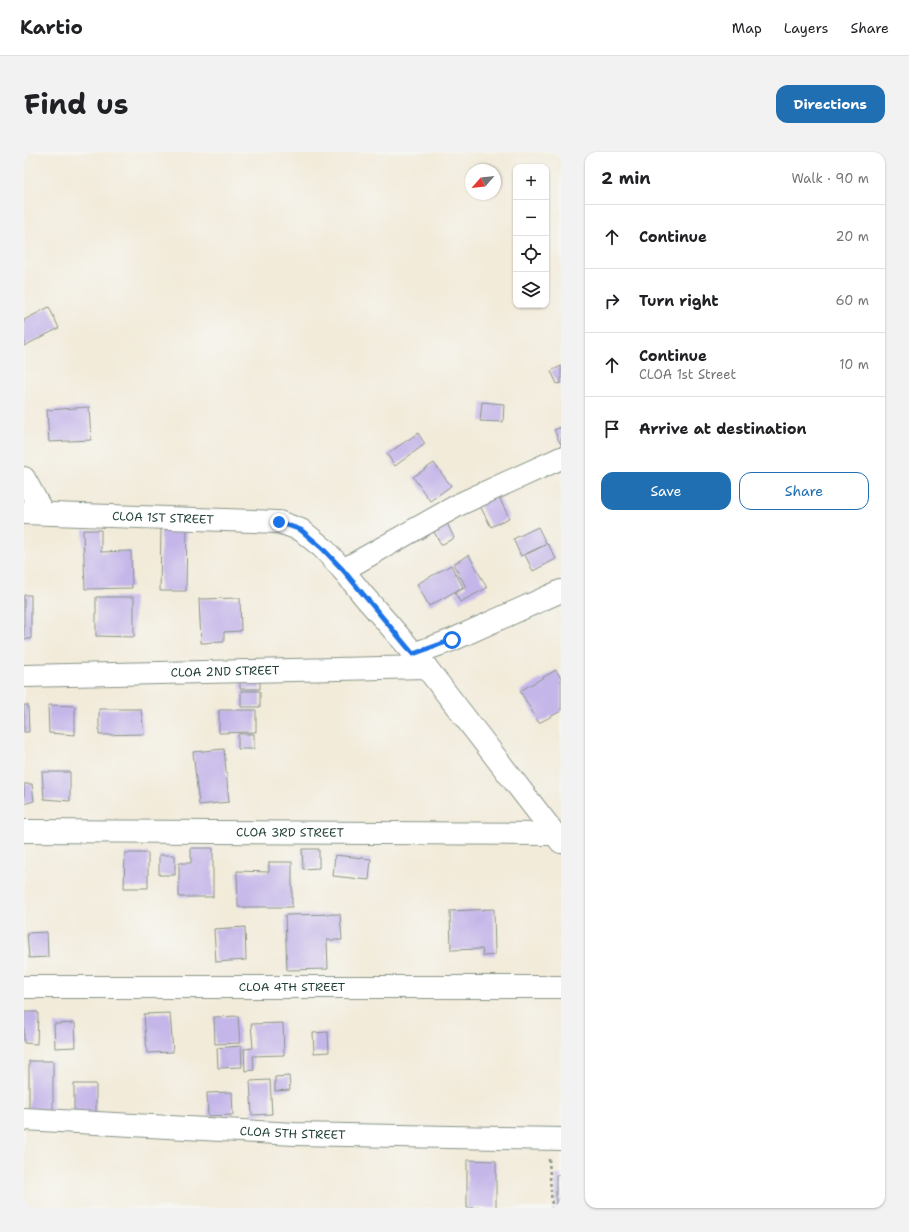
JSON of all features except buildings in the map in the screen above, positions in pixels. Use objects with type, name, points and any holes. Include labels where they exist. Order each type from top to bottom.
[{"type":"street","points":[[558,838],[419,661],[343,570],[460,504],[561,458]]},
{"type":"street","points":[[24,478],[33,513]]},
{"type":"street","name":"CLOA 1ST STREET","points":[[33,513],[279,522],[301,530],[322,548],[343,570]]},
{"type":"street","name":"CLOA 2ND STREET","points":[[24,676],[419,661],[452,640],[561,591]]},
{"type":"street","name":"CLOA 3RD STREET","points":[[24,831],[558,838]]},
{"type":"street","name":"CLOA 4TH STREET","points":[[24,988],[561,987]]},
{"type":"street","name":"CLOA 5TH STREET","points":[[24,1119],[295,1134],[554,1139]]},
{"type":"path","points":[[552,1208],[554,1139]]},
{"type":"route","points":[[279,522],[301,530],[322,548],[343,570],[413,654],[452,640]]}]
